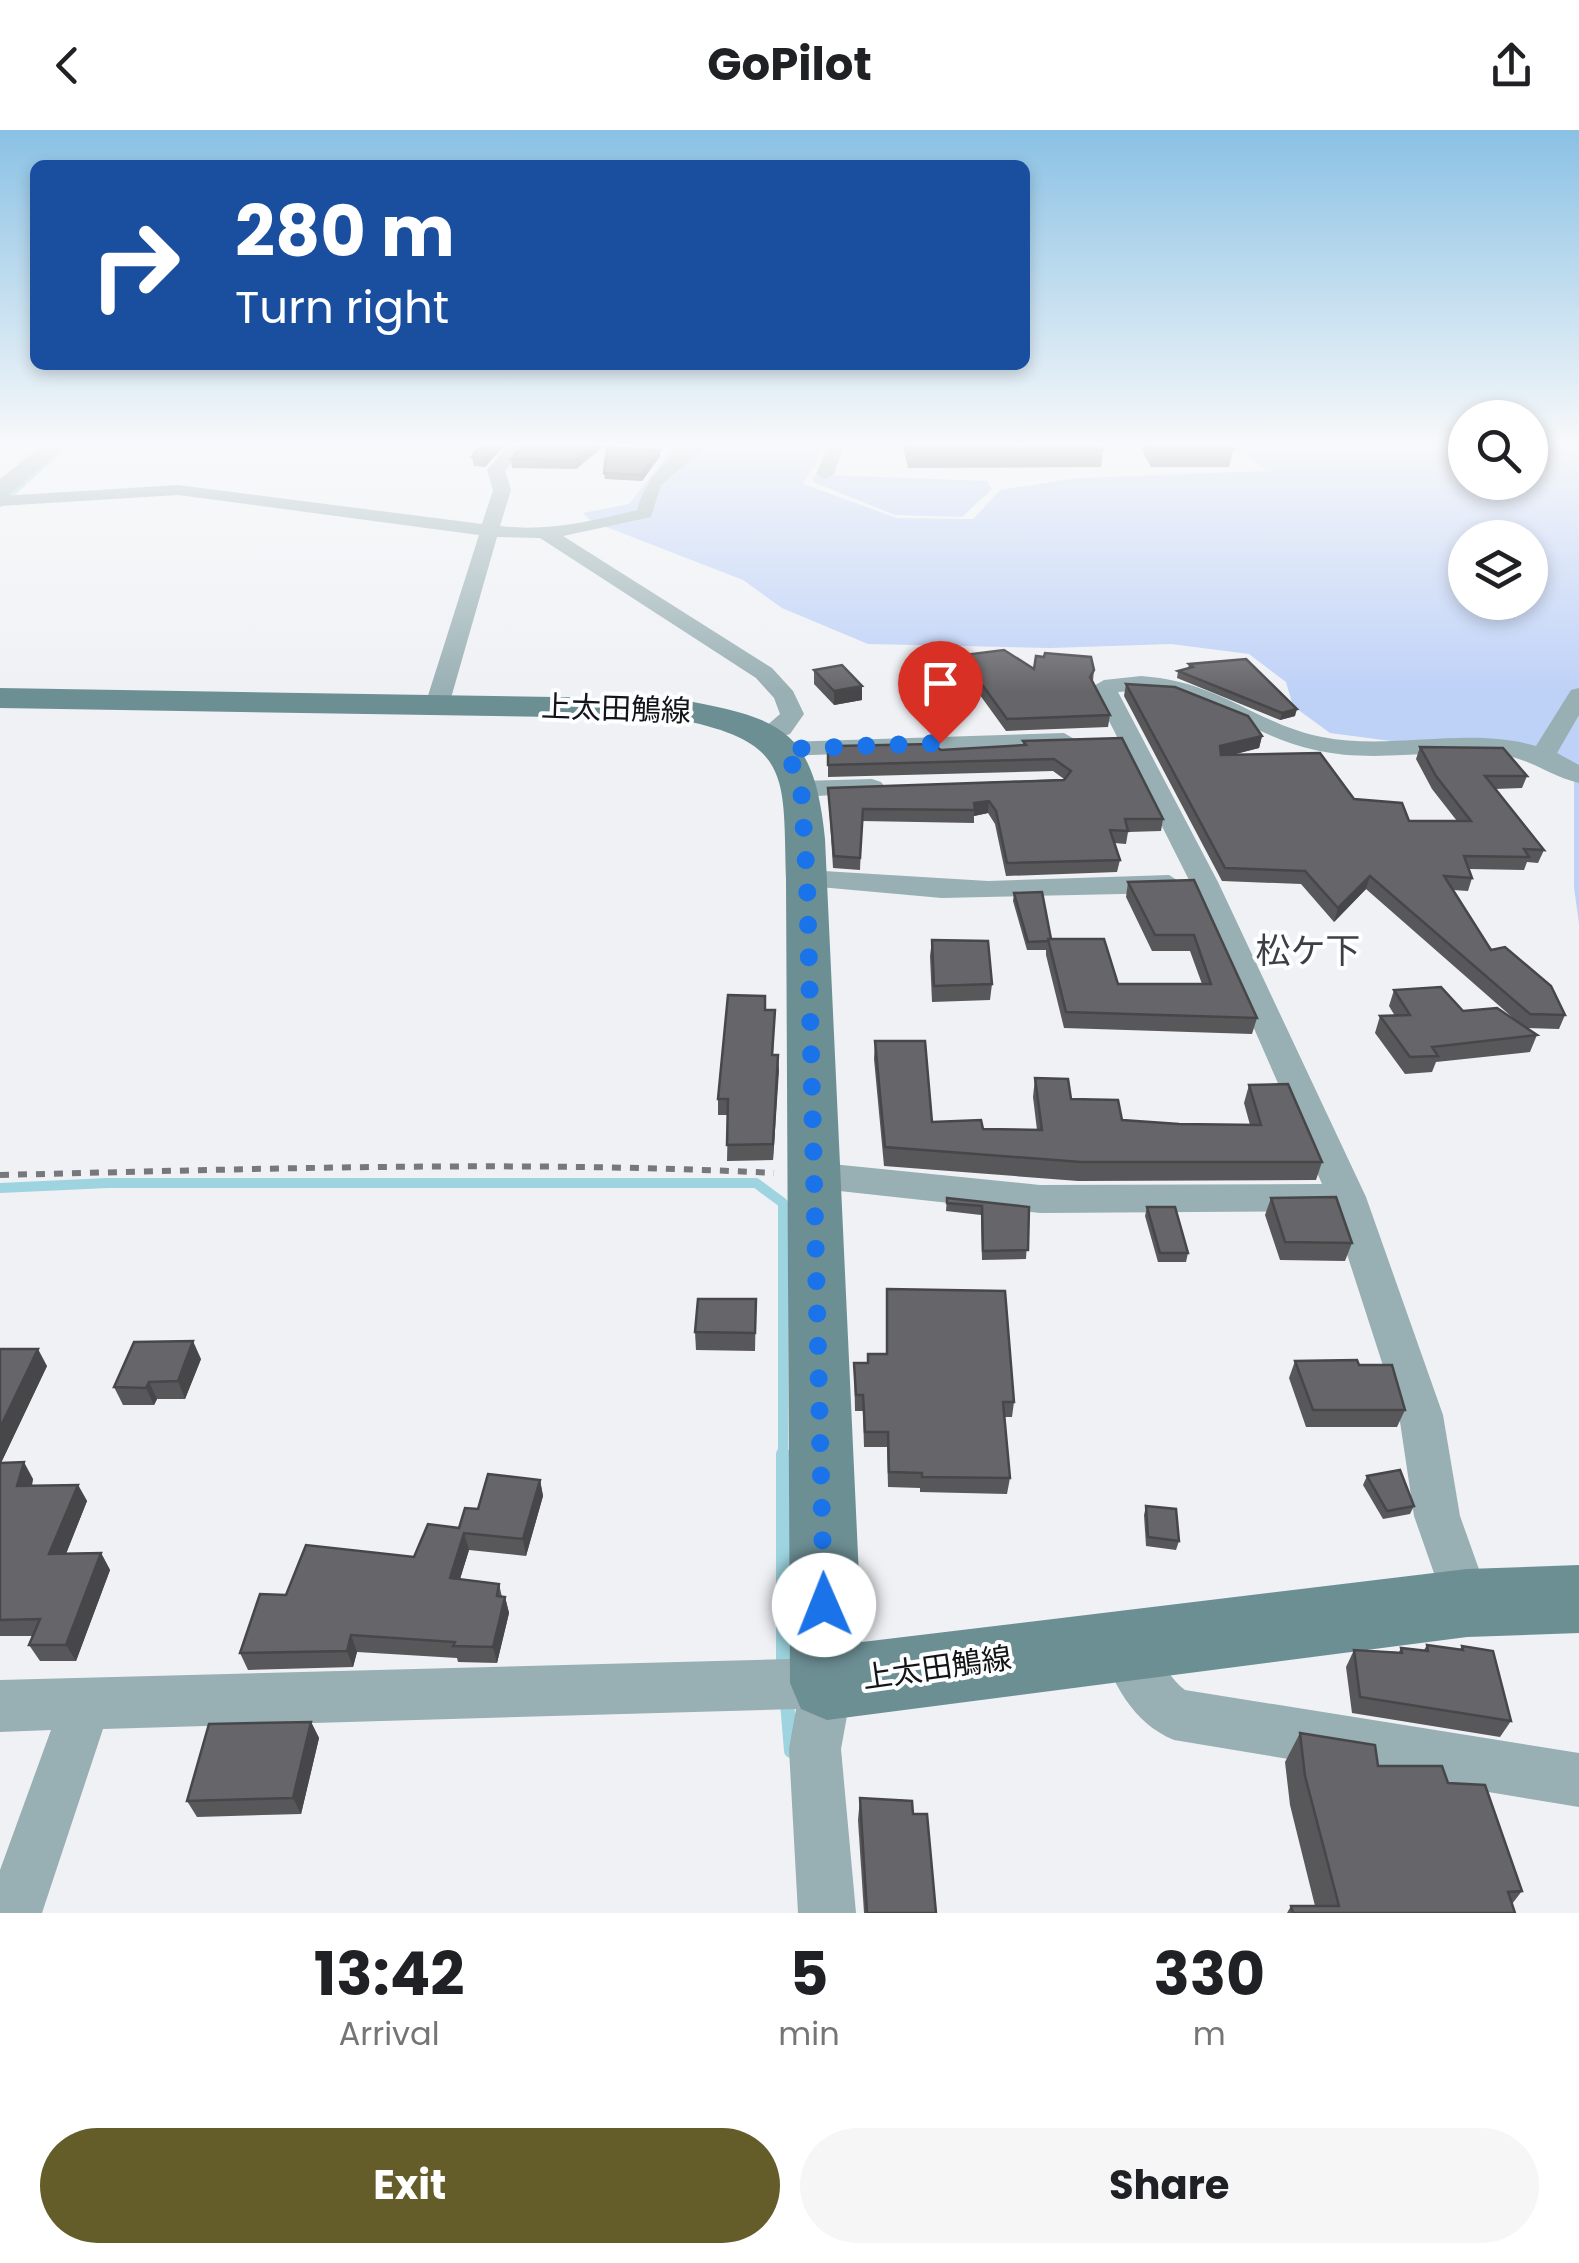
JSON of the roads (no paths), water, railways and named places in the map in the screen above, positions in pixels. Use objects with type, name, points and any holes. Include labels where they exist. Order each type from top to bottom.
[{"type":"main road","name":"上太田鵤線","points":[[0,698],[677,709],[718,715],[786,757],[807,880],[826,1684],[1122,1642],[1467,1603],[1579,1599]]},
{"type":"street","points":[[455,525],[546,533],[600,525]]},
{"type":"street","points":[[437,704],[491,525]]},
{"type":"street","points":[[546,533],[764,674],[785,696],[792,714],[780,729],[786,757]]},
{"type":"street","points":[[1467,1603],[1437,1516],[1421,1415],[1346,1196],[1204,882],[1110,739],[1104,687],[1158,681],[1188,686],[1282,734],[1322,745],[1488,744],[1542,755],[1579,774]]},
{"type":"street","points":[[1542,755],[1579,695]]},
{"type":"street","points":[[786,757],[1016,741],[1110,739]]},
{"type":"street","points":[[1016,741],[1023,770]]},
{"type":"street","points":[[786,757],[895,787]]},
{"type":"street","points":[[807,880],[879,889],[954,891],[1204,882]]},
{"type":"street","points":[[812,1175],[1040,1199],[1346,1196]]},
{"type":"street","points":[[1122,1642],[1152,1697],[1174,1714],[1579,1780]]},
{"type":"street","points":[[0,1706],[826,1684],[815,1749],[827,1913]]},
{"type":"street","points":[[13,1913],[86,1704]]},
{"type":"waterway","points":[[0,1188],[108,1183],[756,1183],[783,1203],[783,1667]]},
{"type":"waterway","points":[[787,1702],[791,1751]]},
{"type":"district","name":"松ケ下","points":[[1308,951]]}]
